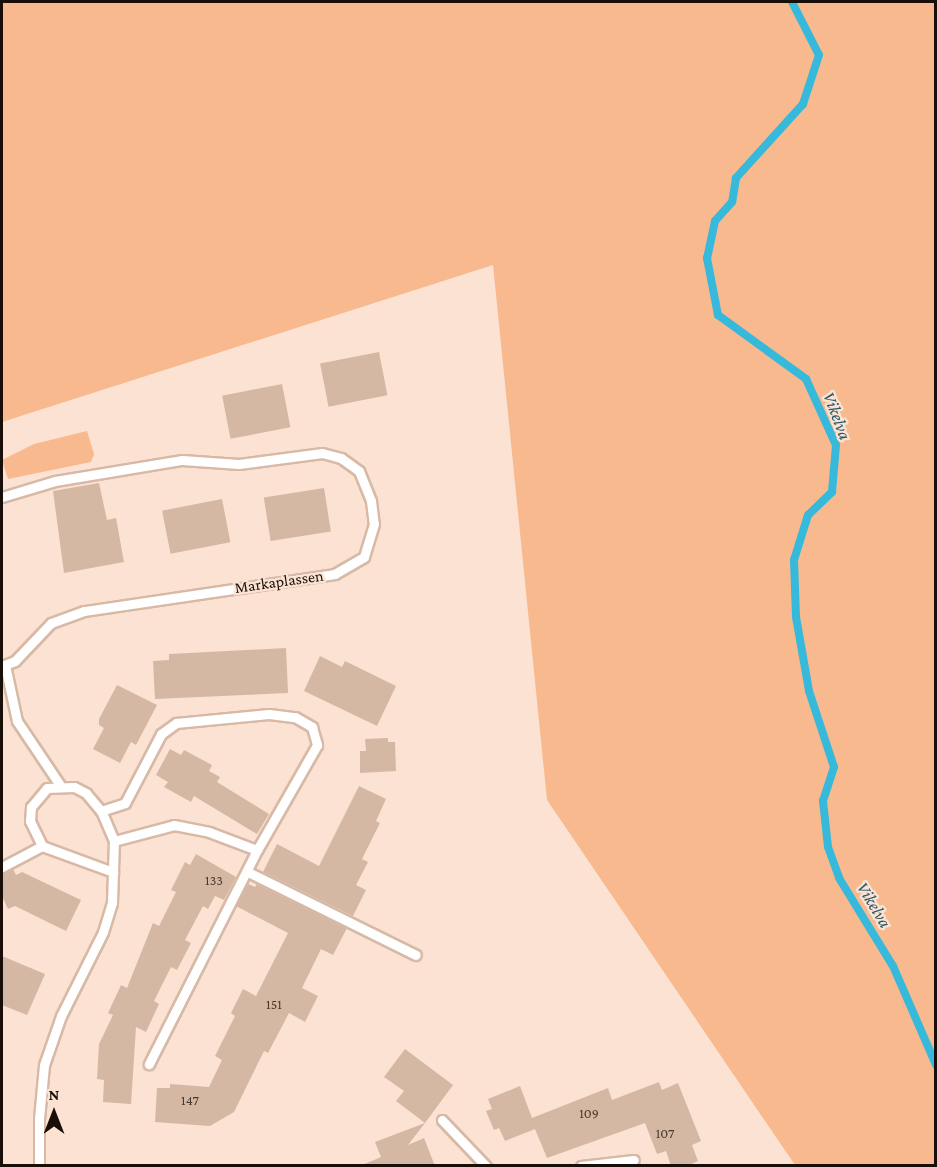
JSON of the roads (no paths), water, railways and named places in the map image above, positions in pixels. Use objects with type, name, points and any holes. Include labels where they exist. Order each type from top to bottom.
[{"type":"lane","name":"Markaplassen","points":[[2,497],[55,482],[182,460],[239,464],[322,453],[341,458],[359,471],[371,501],[374,524],[364,557],[335,574],[84,611],[51,623],[15,661],[3,665],[17,721],[60,785]]},
{"type":"lane","points":[[101,811],[125,802],[161,735],[176,723],[269,714],[295,717],[312,727],[317,745],[258,850],[149,1064]]},
{"type":"lane","points":[[39,1166],[39,1119],[45,1065],[61,1016],[103,932],[112,903],[114,841],[101,811],[86,793],[60,785],[47,788],[31,807],[33,834],[42,846],[112,872]]},
{"type":"lane","points":[[114,841],[174,825],[209,832],[258,850]]},
{"type":"lane","points":[[2,867],[42,846]]},
{"type":"lane","points":[[248,872],[416,955]]},
{"type":"lane","points":[[442,1120],[486,1166]]},
{"type":"lane","points":[[582,1166],[634,1160]]},
{"type":"waterway","name":"Vikelva","points":[[792,2],[819,55],[803,104],[736,178],[732,202],[715,221],[707,258],[718,315],[806,379],[836,445],[832,492],[808,515],[794,560],[796,617],[809,691],[834,767],[823,801],[828,847],[839,878],[893,966],[936,1065]]}]
